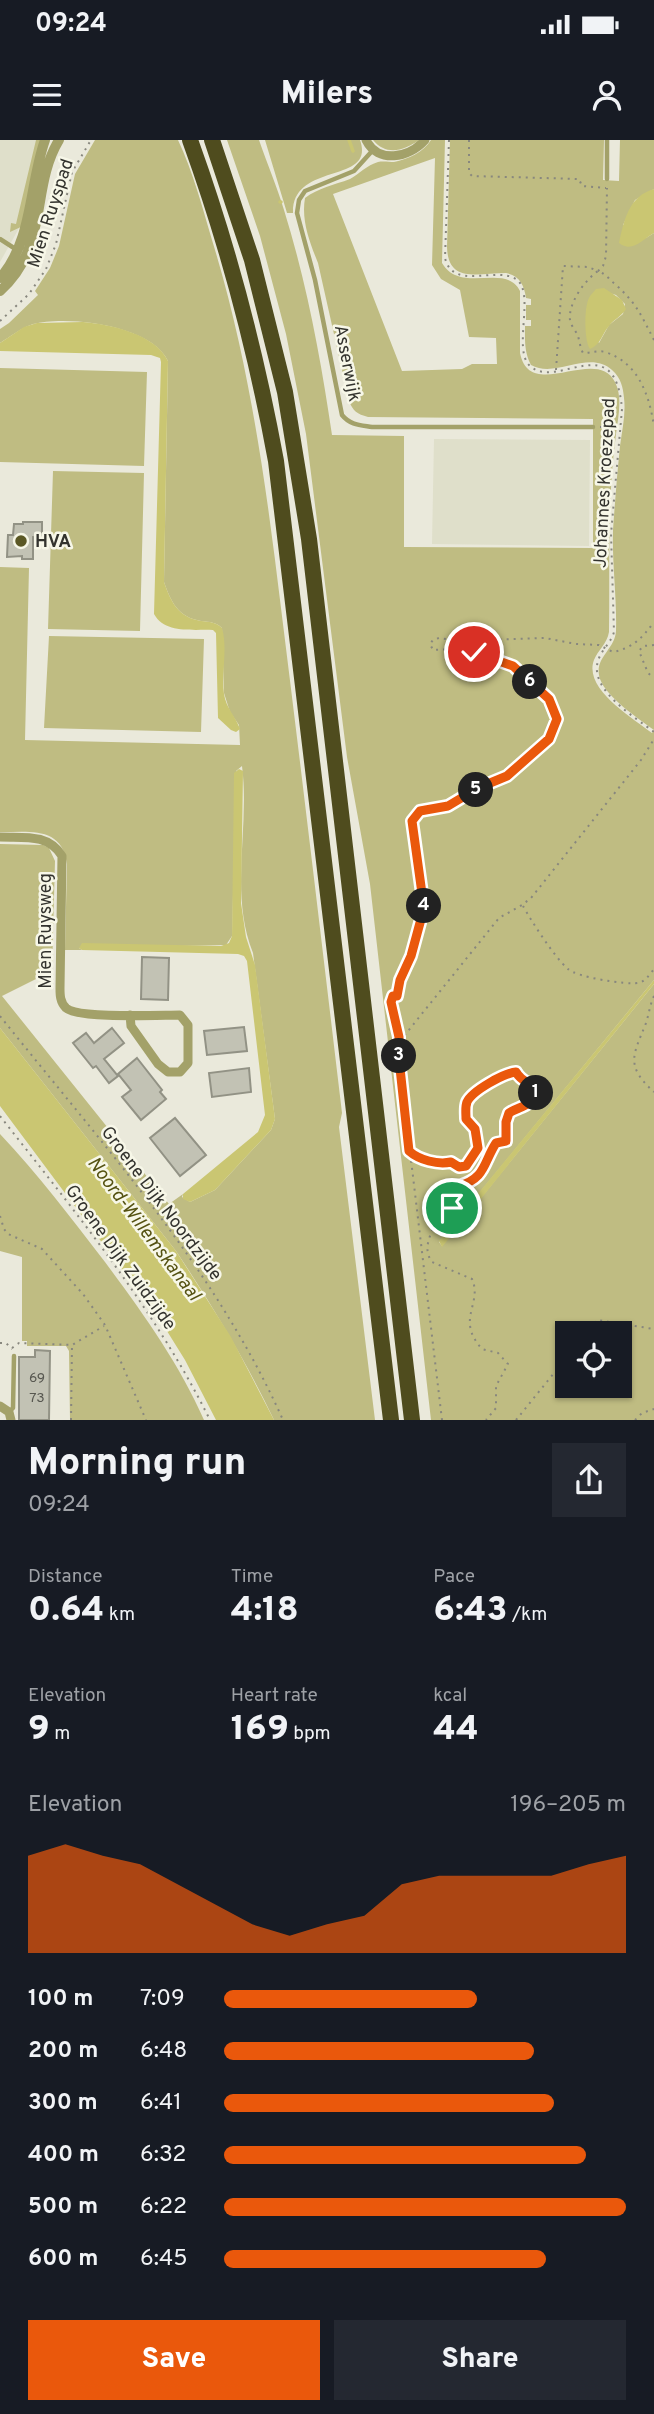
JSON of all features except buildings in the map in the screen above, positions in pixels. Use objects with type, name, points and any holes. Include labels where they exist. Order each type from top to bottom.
[{"type":"highway","points":[[190,140],[227,248],[263,389],[276,461],[391,1420]]},
{"type":"highway","points":[[212,140],[246,239],[285,392],[305,512],[412,1420]]},
{"type":"street","points":[[0,278],[18,251],[45,140]]},
{"type":"street","points":[[0,291],[26,257],[48,168],[59,140]]},
{"type":"street","points":[[366,140],[373,150],[382,156],[400,155],[420,146],[425,140]]},
{"type":"street","name":"Mien Ruysweg","points":[[0,837],[40,838],[51,843],[62,856],[60,988],[65,1007],[73,1013],[180,1015],[188,1025],[188,1063],[180,1072],[168,1072],[158,1064],[131,1026],[130,1015]]},
{"type":"street","points":[[0,1406],[10,1416]]},
{"type":"lane","points":[[607,140],[607,179]]},
{"type":"lane","name":"Asserwijk","points":[[373,150],[354,171],[305,191],[297,207],[345,419],[354,424],[372,427],[593,427]]},
{"type":"lane","points":[[0,239],[18,251]]},
{"type":"lane","points":[[10,1416],[13,1408],[14,1356]]},
{"type":"path","name":"Mien Ruyspad","points":[[0,321],[29,294],[46,269],[56,244],[72,172],[91,140]]},
{"type":"path","name":"Johannes Kroezepad","points":[[449,140],[446,264],[457,275],[508,276],[517,280],[523,291],[526,360],[530,366],[539,371],[556,371],[594,365],[615,377],[621,390],[622,409],[611,552],[614,632],[596,666],[599,683],[610,696],[654,732]]},
{"type":"path","points":[[469,140],[469,173],[472,176],[579,180],[582,186],[607,188]]},
{"type":"path","points":[[607,179],[606,256],[598,271],[581,289],[570,314],[570,321],[583,353],[604,352],[616,357],[636,373],[647,390],[654,426]]},
{"type":"path","points":[[556,371],[563,266],[588,267],[605,274],[629,296],[654,340]]},
{"type":"path","points":[[593,427],[620,428]]},
{"type":"path","points":[[442,1420],[409,1151],[399,1059],[400,1042],[391,998],[399,992],[400,980],[411,956],[424,908],[412,828],[414,816],[420,811],[448,806],[478,788],[507,776],[549,739],[557,719],[549,699],[513,666],[468,650],[433,650],[430,644],[432,640],[439,638],[461,641],[545,638],[599,645],[613,652],[629,648],[640,640],[654,622]]},
{"type":"path","points":[[654,645],[641,647],[639,651],[648,673],[654,678]]},
{"type":"path","points":[[400,1042],[499,919],[531,898],[641,761],[654,739]]},
{"type":"path","points":[[522,905],[559,958],[575,974],[636,984],[643,981],[654,969]]},
{"type":"path","points":[[654,996],[648,1019],[636,1043],[634,1058],[639,1077],[654,1092]]},
{"type":"path","name":"Groene Dijk Noordzijde","points":[[0,1016],[146,1197],[200,1271],[264,1377],[283,1420]]},
{"type":"path","points":[[409,1151],[442,1164],[451,1162],[459,1167],[466,1166],[478,1148],[475,1129],[466,1119],[467,1102],[471,1096],[495,1079],[512,1072],[516,1072],[523,1082],[537,1090],[521,1109],[509,1113],[506,1141],[496,1143],[486,1165],[474,1181],[459,1186],[450,1211],[436,1218],[433,1232],[426,1244],[428,1257],[432,1262],[472,1279],[474,1290],[469,1318],[470,1332],[482,1349],[498,1353],[508,1364],[496,1386],[496,1408],[486,1420]]},
{"type":"path","name":"Groene Dijk Zuidzijde","points":[[0,1116],[135,1294],[166,1341],[210,1420]]},
{"type":"path","points":[[0,1216],[4,1229],[14,1237],[35,1245],[52,1259],[83,1294],[105,1325],[146,1420]]},
{"type":"path","points":[[0,1233],[4,1229]]},
{"type":"path","points":[[12,1348],[19,1343],[72,1345],[105,1325]]},
{"type":"path","points":[[632,1326],[654,1329]]},
{"type":"path","points":[[0,1343],[6,1343],[12,1348],[14,1356]]},
{"type":"path","points":[[71,1420],[72,1345]]},
{"type":"path","points":[[516,1420],[555,1372]]},
{"type":"path","points":[[635,1420],[642,1413],[654,1409]]},
{"type":"shaded area","points":[[0,140],[39,140],[22,223],[0,262]]},
{"type":"shaded area","points":[[36,140],[42,140],[23,226],[10,232],[11,223],[16,224]]},
{"type":"shaded area","points":[[95,140],[178,140],[201,202],[225,285],[246,376],[275,562],[342,1113],[339,1127],[375,1420],[274,1420],[228,1334],[176,1251],[0,1028],[0,844],[43,845],[49,848],[55,861],[52,971],[2,996],[169,1204],[183,1194],[182,1197],[190,1202],[215,1190],[271,1130],[275,1119],[253,953],[242,907],[242,766],[236,771],[232,936],[226,945],[65,950],[67,864],[64,852],[52,837],[43,834],[0,832],[0,567],[29,568],[25,740],[240,745],[239,725],[230,712],[224,693],[222,628],[186,616],[176,607],[164,582],[168,361],[159,349],[145,339],[127,331],[86,322],[33,324],[0,343],[0,329],[38,295],[35,291],[50,268],[59,246],[75,174]]},
{"type":"shaded area","points":[[227,140],[259,140],[278,193],[306,294],[332,435],[404,436],[404,547],[593,548],[593,419],[368,417],[356,412],[349,401],[318,263],[307,232],[305,198],[350,179],[374,163],[405,159],[420,151],[431,140],[445,140],[442,263],[450,272],[460,277],[505,279],[520,291],[520,353],[526,367],[536,373],[549,374],[594,369],[606,372],[615,382],[619,394],[619,408],[610,508],[609,632],[594,660],[593,671],[596,682],[612,702],[652,733],[654,730],[654,980],[439,1242],[442,1246],[654,984],[654,1420],[431,1420],[370,884],[347,757],[306,434],[286,334],[260,236]],"holes":[[[435,158],[432,265],[441,279],[460,290],[469,337],[496,338],[497,364],[472,364],[462,369],[402,371],[333,194]]]},
{"type":"shaded area","points":[[265,140],[348,140],[353,150],[350,140],[360,140],[362,154],[356,163],[346,169],[305,186],[296,197],[293,213],[287,213]]},
{"type":"shaded area","points":[[373,140],[419,140],[401,149],[389,150]]},
{"type":"shaded area","points":[[450,140],[604,140],[603,180],[619,181],[620,140],[654,140],[654,189],[635,200],[623,225],[646,238],[654,233],[654,730],[609,693],[600,679],[599,672],[599,665],[615,638],[616,631],[613,530],[624,410],[624,394],[618,376],[603,364],[593,362],[551,369],[531,365],[526,351],[525,326],[531,326],[531,320],[526,320],[526,305],[531,305],[531,299],[526,298],[521,282],[506,273],[475,275],[459,271],[449,259],[447,247]],"holes":[[[597,289],[616,295],[625,304],[623,314],[609,325],[599,343],[587,316],[588,303]]]},
{"type":"shaded area","points":[[0,368],[147,372],[144,466],[0,462]]},
{"type":"shaded area","points":[[434,439],[590,440],[589,546],[432,544]]},
{"type":"shaded area","points":[[53,471],[144,473],[140,631],[48,629]]},
{"type":"shaded area","points":[[49,636],[204,639],[201,732],[44,728]]},
{"type":"shaded area","points":[[0,1134],[54,1196],[133,1300],[171,1358],[204,1420],[70,1420],[69,1351],[66,1346],[27,1346],[27,1341],[22,1341],[22,1257],[0,1251]]},
{"type":"water","points":[[654,189],[654,233],[633,246],[624,246],[619,243],[629,210],[639,197]]},
{"type":"water","points":[[604,288],[622,300],[626,309],[590,349],[586,332],[587,302],[596,289]]},
{"type":"water","points":[[83,322],[118,328],[143,337],[162,352],[168,361],[164,582],[176,607],[186,616],[222,628],[224,694],[240,729],[236,732],[218,718],[216,633],[213,630],[172,628],[154,614],[160,358],[151,355],[0,351],[0,343],[24,327],[37,323]]},
{"type":"water","points":[[239,769],[243,771],[241,903],[246,937],[255,965],[275,1119],[271,1130],[215,1190],[190,1202],[183,1199],[183,1194],[258,1132],[265,1115],[247,961],[244,956],[238,954],[79,948],[82,943],[221,946],[229,943],[232,936],[234,773]]},
{"type":"water","points":[[654,980],[654,984],[442,1247],[439,1241]]},
{"type":"water","name":"Noord-Willemskanaal","points":[[0,1028],[176,1251],[231,1337],[274,1420],[216,1420],[162,1323],[0,1106]]},
{"type":"waterway","points":[[349,140],[353,151]]},
{"type":"place","name":"HVA","points":[[21,541]]},
{"type":"route","points":[[452,1208],[459,1186],[474,1181],[486,1165],[496,1143],[506,1141],[509,1113],[521,1109],[537,1090],[523,1082],[516,1072],[512,1072],[495,1079],[471,1096],[467,1102],[466,1119],[475,1129],[479,1140],[477,1153],[466,1166],[459,1167],[451,1162],[442,1164],[421,1158],[409,1151],[399,1037],[391,998],[399,992],[400,980],[411,956],[424,908],[412,821],[420,811],[448,806],[478,788],[507,776],[549,739],[557,719],[549,699],[513,666],[474,652]]}]
